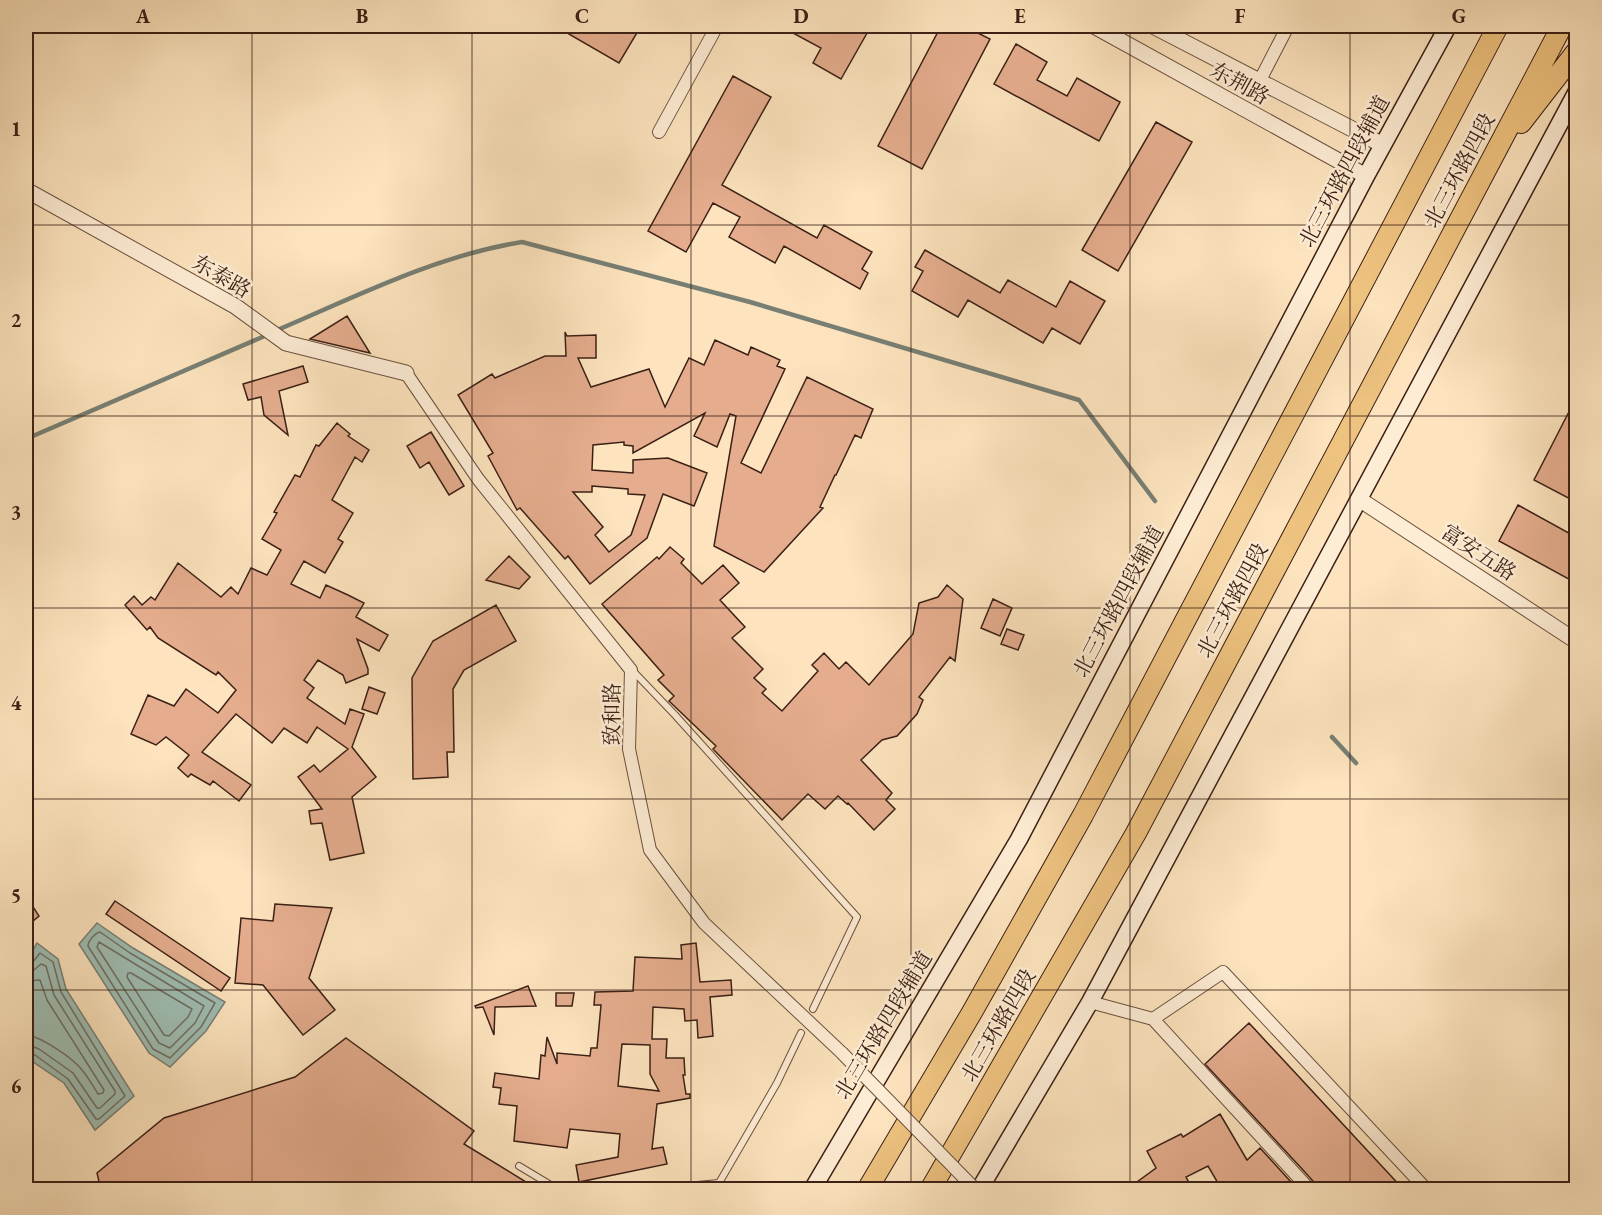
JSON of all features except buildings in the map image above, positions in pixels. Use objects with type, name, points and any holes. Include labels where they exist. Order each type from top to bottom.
[{"type":"highway","name":"北三环路四段","points":[[867,1190],[971,1014],[1083,815],[1498,26]]},
{"type":"highway","name":"北三环路四段","points":[[930,1190],[1136,833],[1562,26]]},
{"type":"highway","points":[[1490,163],[1576,52]]},
{"type":"main road","name":"北三环路四段辅道","points":[[812,1190],[1019,839],[1366,177],[1448,26]]},
{"type":"main road","points":[[978,1190],[1090,1002],[1576,93]]},
{"type":"street","points":[[659,132],[717,26]]},
{"type":"street","name":"东荆路","points":[[1094,26],[1366,177]]},
{"type":"street","name":"东荆路","points":[[1153,26],[1383,145]]},
{"type":"street","points":[[1259,82],[1288,26]]},
{"type":"street","name":"东泰路","points":[[26,190],[234,306],[286,343],[406,373]]},
{"type":"street","name":"致和路","points":[[406,373],[478,479],[631,670],[629,749],[650,850],[704,923],[842,1053],[978,1190]]},
{"type":"street","name":"富安五路","points":[[1359,499],[1576,641]]},
{"type":"street","points":[[1153,1019],[1223,972],[1427,1190]]},
{"type":"street","points":[[1090,1002],[1153,1019],[1310,1190]]},
{"type":"lane","points":[[631,670],[675,715],[857,917],[813,1009]]},
{"type":"lane","points":[[644,1190],[719,1183],[777,1083],[801,1033]]},
{"type":"lane","points":[[519,1166],[559,1190]]},
{"type":"water","points":[[97,923],[133,948],[225,1002],[206,1031],[170,1067],[149,1053],[79,944]]},
{"type":"water","points":[[37,943],[58,959],[66,989],[134,1096],[95,1130],[64,1083],[26,1057],[26,962]]},
{"type":"waterway","points":[[275,331],[427,267],[490,248],[522,242],[750,302],[1079,400],[1155,501]]},
{"type":"waterway","points":[[26,439],[267,335]]},
{"type":"waterway","points":[[1332,737],[1356,763]]}]
